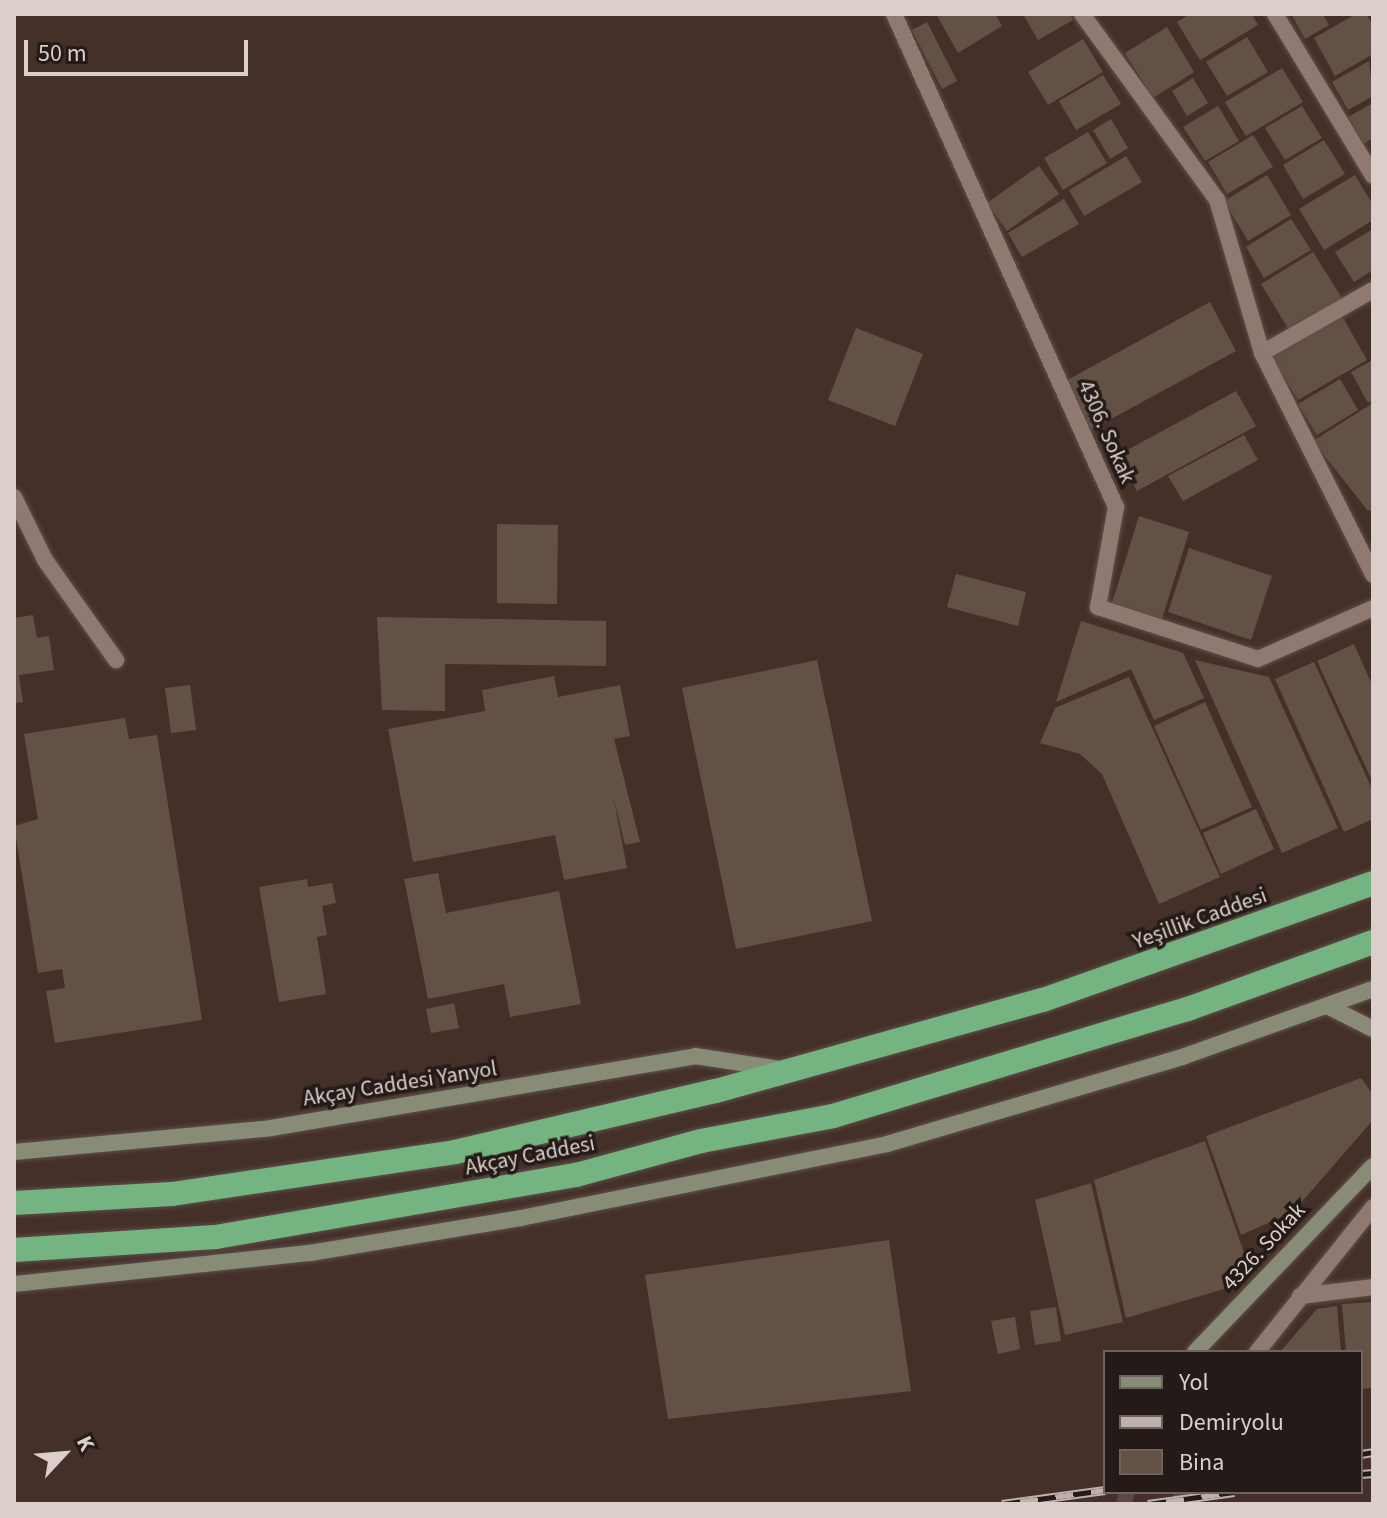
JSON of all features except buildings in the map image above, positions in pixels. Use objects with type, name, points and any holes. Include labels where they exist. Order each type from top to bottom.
[{"type":"highway","name":"Yeşillik Caddesi","points":[[1043,1000],[1373,882]]},
{"type":"highway","name":"Akçay Caddesi","points":[[14,1250],[216,1237],[576,1175],[701,1141],[833,1116],[1045,1053],[1373,942]]},
{"type":"highway","name":"Akçay Caddesi","points":[[14,1203],[172,1194],[455,1152],[790,1070],[1043,1000]]},
{"type":"street","name":"4306. Sokak","points":[[894,14],[1116,507],[1098,607],[1258,659],[1373,608]]},
{"type":"street","points":[[1082,14],[1217,200],[1262,353],[1373,575]]},
{"type":"street","points":[[1275,14],[1373,176]]},
{"type":"street","points":[[1262,353],[1373,290]]},
{"type":"street","points":[[14,497],[45,560],[116,660]]},
{"type":"street","points":[[14,1284],[310,1253],[521,1218],[887,1144],[972,1124],[1329,1007],[1373,989]]},
{"type":"street","points":[[1329,1007],[1373,1029]]},
{"type":"street","name":"Akçay Caddesi Yanyol","points":[[14,1152],[271,1128],[695,1056],[790,1070]]},
{"type":"street","name":"4326. Sokak","points":[[1197,1350],[1370,1165]]},
{"type":"street","points":[[1259,1350],[1373,1207]]},
{"type":"street","points":[[1300,1296],[1373,1287]]},
{"type":"tunnel","points":[[1124,1504],[1126,1494]]},
{"type":"tunnel","points":[[1181,1504],[1182,1494]]},
{"type":"railway","points":[[1363,1454],[1373,1452]]},
{"type":"railway","points":[[1363,1474],[1373,1473]]},
{"type":"railway","points":[[1002,1504],[1103,1490]]},
{"type":"railway","points":[[1148,1504],[1220,1494]]}]
